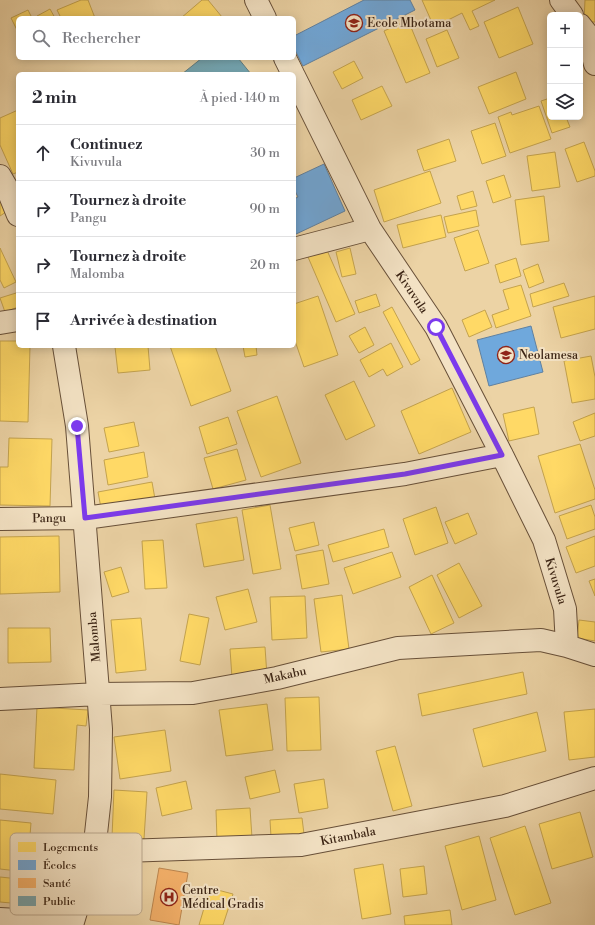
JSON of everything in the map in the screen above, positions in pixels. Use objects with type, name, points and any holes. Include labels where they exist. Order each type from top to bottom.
[{"type":"street","points":[[256,0],[264,16]]},
{"type":"street","points":[[561,0],[570,12]]},
{"type":"street","points":[[583,29],[587,34],[595,64]]},
{"type":"street","name":"Kivuvula","points":[[286,60],[292,72]]},
{"type":"street","name":"Kivuvula","points":[[296,79],[370,229],[436,327],[544,540],[565,609],[567,646]]},
{"type":"street","points":[[0,176],[7,188],[16,210]]},
{"type":"street","points":[[296,248],[370,229]]},
{"type":"street","points":[[0,324],[16,320]]},
{"type":"street","name":"Malomba","points":[[64,348],[77,426],[99,694],[101,729],[100,797],[96,833]]},
{"type":"street","name":"Pangu","points":[[0,519],[85,518],[405,474],[502,455]]},
{"type":"street","name":"Makabu","points":[[0,699],[99,694],[193,694],[277,678],[398,648],[541,640],[567,646]]},
{"type":"street","points":[[567,646],[595,655]]},
{"type":"street","name":"Kitambala","points":[[142,850],[301,845],[505,806],[595,778]]},
{"type":"street","points":[[0,919],[72,924]]},
{"type":"building: Logements","points":[[81,0],[88,0],[94,16],[60,16],[57,10]]},
{"type":"building: Logements","points":[[202,0],[208,0],[221,16],[183,16]]},
{"type":"building: Logements","points":[[422,0],[495,0],[472,11],[479,26],[470,30],[462,13],[434,27]]},
{"type":"building: Logements","points":[[585,0],[595,0],[595,22],[584,22]]},
{"type":"building: Logements","points":[[518,7],[533,44],[499,58],[484,22]]},
{"type":"building: Logements","points":[[50,9],[54,16],[37,16]]},
{"type":"building: Logements","points":[[28,10],[31,16],[16,16],[16,28],[11,18]]},
{"type":"building: Logements","points":[[408,20],[430,73],[406,83],[384,31]]},
{"type":"building: Logements","points":[[447,30],[459,58],[437,67],[426,39]]},
{"type":"building: Logements","points":[[354,61],[363,78],[342,89],[333,72]]},
{"type":"building: Logements","points":[[516,72],[526,99],[489,114],[478,87]]},
{"type":"building: Logements","points":[[382,86],[392,106],[361,120],[352,100]]},
{"type":"building: Logements","points":[[547,99],[547,118],[541,101]]},
{"type":"building: Logements","points":[[539,106],[551,139],[510,153],[498,117],[511,112],[512,115]]},
{"type":"building: Logements","points":[[16,111],[16,173],[13,174],[0,145],[0,118]]},
{"type":"building: Logements","points":[[548,120],[567,120],[570,127],[552,133]]},
{"type":"building: Logements","points":[[495,123],[506,156],[482,164],[471,131]]},
{"type":"building: Logements","points":[[449,139],[456,161],[424,171],[417,150]]},
{"type":"building: Logements","points":[[584,142],[595,171],[595,176],[577,182],[565,149]]},
{"type":"building: Logements","points":[[555,152],[560,187],[532,191],[527,156]]},
{"type":"building: Logements","points":[[430,171],[441,203],[384,222],[374,190]]},
{"type":"building: Logements","points":[[504,175],[511,197],[493,203],[486,181]]},
{"type":"building: Logements","points":[[473,191],[477,206],[461,210],[457,196]]},
{"type":"building: Logements","points":[[0,194],[9,210],[0,216]]},
{"type":"building: Logements","points":[[544,196],[549,241],[521,245],[515,200]]},
{"type":"building: Logements","points":[[476,210],[479,226],[448,233],[444,217]]},
{"type":"building: Logements","points":[[441,215],[446,237],[403,248],[397,225]]},
{"type":"building: Logements","points":[[478,230],[489,263],[465,271],[454,238]]},
{"type":"building: Logements","points":[[0,248],[16,282],[4,288],[0,280]]},
{"type":"building: Logements","points":[[326,248],[355,314],[336,322],[308,257]]},
{"type":"building: Logements","points":[[350,248],[356,274],[342,277],[336,252]]},
{"type":"building: Logements","points":[[516,258],[521,276],[500,283],[495,265]]},
{"type":"building: Logements","points":[[538,264],[544,282],[529,288],[523,270]]},
{"type":"building: Logements","points":[[564,283],[569,296],[533,307],[530,294]]},
{"type":"building: Logements","points":[[521,285],[531,316],[496,328],[492,315],[509,309],[503,290]]},
{"type":"building: Logements","points":[[16,293],[16,308],[5,312],[0,298]]},
{"type":"building: Logements","points":[[376,294],[380,306],[359,313],[355,301]]},
{"type":"building: Logements","points":[[318,296],[338,355],[304,367],[296,344],[296,303]]},
{"type":"building: Logements","points":[[595,296],[595,329],[561,338],[553,307]]},
{"type":"building: Logements","points":[[392,307],[420,360],[411,365],[383,312]]},
{"type":"building: Logements","points":[[485,310],[492,327],[469,337],[462,320]]},
{"type":"building: Logements","points":[[365,327],[374,345],[359,353],[349,336]]},
{"type":"building: Logements","points":[[0,341],[16,341],[16,348],[30,348],[28,422],[0,421]]},
{"type":"building: Logements","points":[[391,343],[403,367],[387,376],[383,369],[369,377],[360,360]]},
{"type":"building: Logements","points":[[115,348],[148,348],[150,370],[118,373]]},
{"type":"building: Logements","points":[[171,348],[216,348],[231,391],[191,406]]},
{"type":"building: Logements","points":[[243,348],[256,348],[257,355],[245,357]]},
{"type":"building: Logements","points":[[591,356],[595,377],[595,399],[572,403],[564,361]]},
{"type":"building: Logements","points":[[354,381],[375,426],[346,440],[325,395]]},
{"type":"building: Logements","points":[[452,388],[471,432],[419,454],[401,411]]},
{"type":"building: Logements","points":[[277,396],[301,463],[261,477],[237,411]]},
{"type":"building: Logements","points":[[534,407],[539,434],[509,441],[503,414]]},
{"type":"building: Logements","points":[[595,413],[595,436],[580,441],[573,422]]},
{"type":"building: Logements","points":[[228,417],[237,444],[207,454],[199,427]]},
{"type":"building: Logements","points":[[134,422],[139,446],[109,452],[104,428]]},
{"type":"building: Logements","points":[[9,438],[52,439],[50,506],[0,505],[0,467],[8,467]]},
{"type":"building: Logements","points":[[580,444],[595,490],[595,499],[555,513],[538,456]]},
{"type":"building: Logements","points":[[237,449],[246,480],[213,489],[204,458]]},
{"type":"building: Logements","points":[[144,452],[148,477],[108,485],[104,460]]},
{"type":"building: Logements","points":[[152,482],[155,499],[101,508],[98,492]]},
{"type":"building: Logements","points":[[270,505],[281,569],[253,574],[242,510]]},
{"type":"building: Logements","points":[[591,505],[595,517],[595,529],[567,539],[559,516]]},
{"type":"building: Logements","points":[[436,507],[448,543],[415,555],[403,519]]},
{"type":"building: Logements","points":[[468,513],[477,534],[455,544],[445,522]]},
{"type":"building: Logements","points":[[237,517],[244,560],[204,567],[196,524]]},
{"type":"building: Logements","points":[[314,522],[319,545],[295,551],[289,528]]},
{"type":"building: Logements","points":[[384,529],[389,547],[333,562],[328,545]]},
{"type":"building: Logements","points":[[59,536],[60,592],[0,594],[0,537]]},
{"type":"building: Logements","points":[[595,536],[595,566],[576,573],[566,547]]},
{"type":"building: Logements","points":[[163,540],[167,588],[145,589],[142,541]]},
{"type":"building: Logements","points":[[323,550],[329,584],[302,589],[296,555]]},
{"type":"building: Logements","points":[[392,552],[401,577],[353,594],[344,568]]},
{"type":"building: Logements","points":[[459,563],[482,606],[459,618],[437,575]]},
{"type":"building: Logements","points":[[121,567],[129,592],[112,597],[104,572]]},
{"type":"building: Logements","points":[[432,575],[454,623],[431,634],[409,587]]},
{"type":"building: Logements","points":[[595,579],[595,596],[589,581]]},
{"type":"building: Logements","points":[[248,589],[257,622],[225,630],[216,597]]},
{"type":"building: Logements","points":[[342,595],[349,649],[321,652],[314,599]]},
{"type":"building: Logements","points":[[305,596],[307,638],[272,640],[270,597]]},
{"type":"building: Logements","points":[[189,614],[209,618],[200,665],[180,661]]},
{"type":"building: Logements","points":[[141,618],[146,670],[116,673],[111,620]]},
{"type":"building: Logements","points":[[579,620],[595,622],[595,641],[577,638]]},
{"type":"building: Logements","points":[[8,628],[50,628],[51,662],[8,663]]},
{"type":"building: Logements","points":[[265,647],[267,676],[232,678],[230,649]]},
{"type":"building: Logements","points":[[523,672],[527,694],[422,716],[418,694]]},
{"type":"building: Logements","points":[[319,697],[321,750],[287,751],[285,698]]},
{"type":"building: Logements","points":[[267,704],[273,750],[226,756],[219,710]]},
{"type":"building: Logements","points":[[37,707],[88,710],[86,726],[77,725],[74,770],[34,768]]},
{"type":"building: Logements","points":[[595,709],[595,757],[569,760],[564,712]]},
{"type":"building: Logements","points":[[537,712],[546,751],[483,767],[473,729]]},
{"type":"building: Logements","points":[[165,730],[171,771],[120,779],[114,737]]},
{"type":"building: Logements","points":[[395,746],[412,806],[393,811],[376,751]]},
{"type":"building: Logements","points":[[275,770],[280,792],[250,799],[245,777]]},
{"type":"building: Logements","points":[[0,774],[56,780],[53,814],[0,809]]},
{"type":"building: Logements","points":[[324,779],[328,808],[299,813],[294,784]]},
{"type":"building: Logements","points":[[186,781],[192,809],[162,816],[156,788]]},
{"type":"building: Logements","points":[[114,790],[147,792],[144,839],[142,839],[142,833],[112,833]]},
{"type":"building: Logements","points":[[250,808],[252,838],[217,840],[216,810]]},
{"type":"building: Logements","points":[[580,812],[593,857],[552,869],[539,824]]},
{"type":"building: Logements","points":[[302,818],[304,834],[271,837],[270,820]]},
{"type":"building: Logements","points":[[0,820],[31,823],[30,833],[10,833],[10,870],[0,869]]},
{"type":"building: Logements","points":[[525,826],[551,903],[515,915],[490,838]]},
{"type":"building: Logements","points":[[479,836],[496,900],[462,910],[445,846]]},
{"type":"building: Logements","points":[[383,864],[391,914],[362,919],[354,869]]},
{"type":"building: Logements","points":[[424,866],[427,894],[403,897],[400,869]]},
{"type":"building: Logements","points":[[0,877],[10,878],[10,903],[0,902]]},
{"type":"building: Logements","points":[[210,888],[233,894],[223,925],[199,925]]},
{"type":"building: Logements","points":[[450,910],[452,925],[405,925],[404,916]]},
{"type":"building: Écoles","name":"Ecole Mbotama","points":[[364,0],[410,0],[415,10],[303,66],[296,52],[296,35]]},
{"type":"building: Écoles","points":[[324,164],[345,211],[296,234],[296,198],[298,197],[296,193],[296,177]]},
{"type":"building: Écoles","points":[[531,326],[543,372],[489,386],[477,340]]},
{"type":"building: Santé","name":"Centre Médical Gradis","points":[[159,868],[188,873],[179,925],[150,920]]},
{"type":"building: Public","points":[[200,60],[240,60],[249,72],[184,72]]},
{"type":"place","name":"Ecole Mbotama","points":[[354,23]]},
{"type":"place","name":"Neolamesa","points":[[506,355]]},
{"type":"place","name":"Centre Médical Gradis","points":[[169,897]]},
{"type":"route","points":[[77,426],[85,518],[405,474],[502,455],[436,327]]}]
